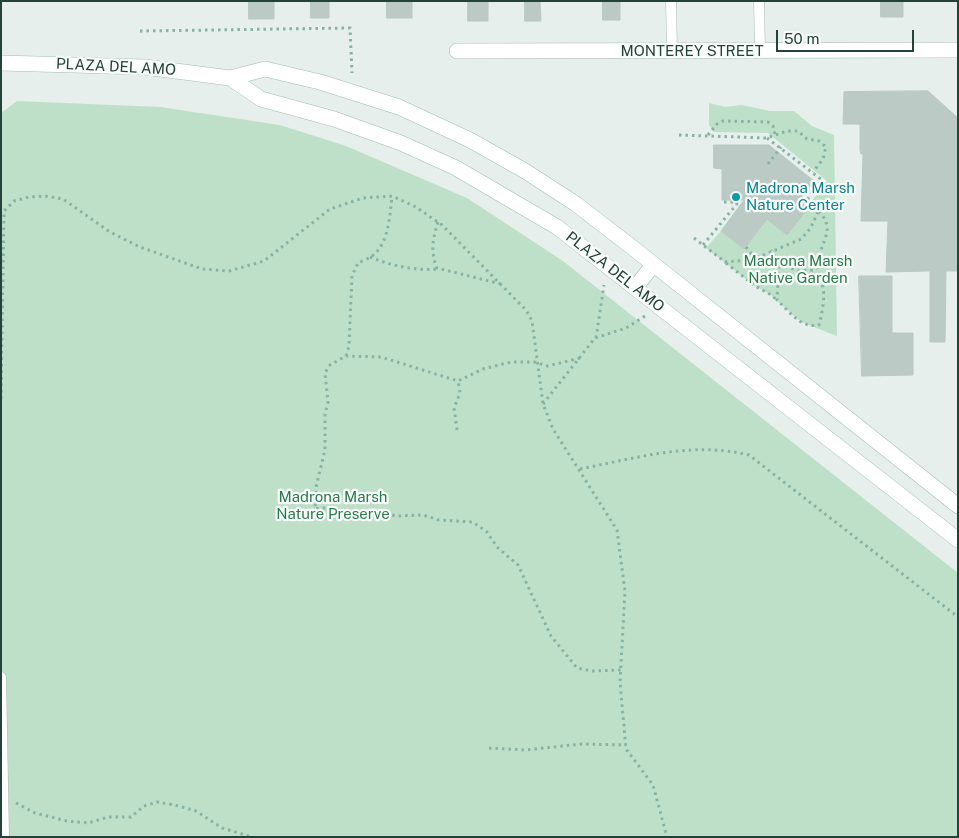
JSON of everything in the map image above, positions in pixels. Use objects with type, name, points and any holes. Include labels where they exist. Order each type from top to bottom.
[{"type":"main road","name":"MONTEREY STREET","points":[[457,51],[958,50]]},
{"type":"main road","name":"PLAZA DEL AMO","points":[[1,63],[145,67],[230,78],[265,69],[320,82],[399,108],[470,140],[525,171],[576,204],[958,506]]},
{"type":"main road","name":"PLAZA DEL AMO","points":[[230,78],[261,99],[342,122],[401,143],[456,168],[556,227],[958,540]]},
{"type":"main road","points":[[635,288],[653,265]]},
{"type":"main road","points":[[893,489],[908,468]]},
{"type":"lane","points":[[671,1],[672,51]]},
{"type":"lane","points":[[759,1],[760,51]]},
{"type":"lane","points":[[1,677],[4,837]]},
{"type":"path","points":[[140,31],[350,28],[352,73]]},
{"type":"path","points":[[707,136],[717,124],[724,121],[768,122],[773,126],[775,135]]},
{"type":"path","points":[[680,136],[767,138],[795,130],[811,141],[823,143],[826,147],[825,155],[813,172]]},
{"type":"path","points":[[694,238],[755,286],[768,292],[801,322],[812,326],[819,325],[822,314],[823,288],[817,270],[827,231],[826,218],[807,200],[822,180],[767,138]]},
{"type":"path","points":[[768,164],[780,147]]},
{"type":"path","points":[[1,399],[4,211],[14,201],[45,196],[63,199],[110,232],[140,246],[202,269],[230,271],[264,261],[330,209],[363,198],[392,196],[416,206],[438,222],[526,310],[532,321],[543,404],[553,429],[617,530],[625,591],[620,682],[626,749],[654,785],[667,837]]},
{"type":"path","points":[[346,356],[349,346],[352,276],[358,263],[370,257],[378,250],[390,217],[392,196]]},
{"type":"path","points":[[703,245],[739,201],[724,202]]},
{"type":"path","points":[[725,262],[755,258],[801,239],[810,229],[819,210]]},
{"type":"path","points":[[438,222],[432,248],[433,259],[440,269]]},
{"type":"path","points":[[746,247],[755,258]]},
{"type":"path","points":[[771,250],[779,264],[777,300]]},
{"type":"path","points":[[370,257],[384,263],[424,271],[440,269],[502,284]]},
{"type":"path","points":[[779,264],[799,271],[817,270]]},
{"type":"path","points":[[543,404],[596,338],[604,285]]},
{"type":"path","points":[[596,338],[626,328],[645,316]]},
{"type":"path","points":[[580,358],[548,366],[538,363],[511,362],[484,369],[458,381],[381,357],[346,356],[330,365],[325,373],[328,402],[325,414],[325,450],[316,487],[315,509],[334,507],[341,512],[368,511],[398,516],[423,515],[439,520],[473,522],[487,532],[497,547],[518,565],[551,636],[577,668],[592,671],[621,670]]},
{"type":"path","points":[[457,430],[454,408],[460,393],[458,381]]},
{"type":"path","points":[[580,470],[691,448],[724,449],[749,455],[958,617]]},
{"type":"path","points":[[489,748],[526,750],[582,744],[626,745]]},
{"type":"path","points":[[4,798],[35,813],[66,821],[88,823],[108,817],[131,817],[144,806],[157,802],[202,813],[222,828],[252,837]]},
{"type":"green space","name":"Madrona Marsh Nature Preserve","points":[[17,101],[160,107],[280,125],[346,146],[467,198],[563,261],[958,573],[958,837],[1,837],[1,113]]},
{"type":"green space","name":"Madrona Marsh Native Garden","points":[[709,103],[725,107],[742,105],[770,111],[794,111],[812,126],[834,135],[837,336],[801,322],[768,293],[755,286],[706,248],[721,231],[744,249],[767,219],[787,234],[827,181],[768,133],[714,132],[709,125]]},
{"type":"building","points":[[249,1],[274,1],[274,19],[249,19]]},
{"type":"building","points":[[311,1],[329,1],[329,18],[311,18]]},
{"type":"building","points":[[387,1],[412,1],[412,18],[387,18]]},
{"type":"building","points":[[468,1],[488,1],[488,21],[468,21]]},
{"type":"building","points":[[525,1],[540,1],[541,21],[525,21]]},
{"type":"building","points":[[603,1],[620,1],[620,20],[603,20]]},
{"type":"building","points":[[881,1],[903,1],[903,17],[881,17]]},
{"type":"building","points":[[928,91],[958,118],[958,271],[946,271],[945,342],[930,342],[930,271],[886,272],[888,221],[861,221],[863,154],[861,154],[860,150],[860,124],[843,124],[844,92]]},
{"type":"building","name":"Madrona Marsh Nature Center","points":[[714,145],[769,145],[814,181],[801,198],[810,205],[787,235],[767,219],[744,249],[721,231],[744,200],[722,200],[722,169],[714,168]]},
{"type":"building","points":[[859,276],[892,276],[892,333],[913,333],[913,375],[862,376]]},
{"type":"place","name":"Madrona Marsh Nature Center","points":[[736,197]]}]
